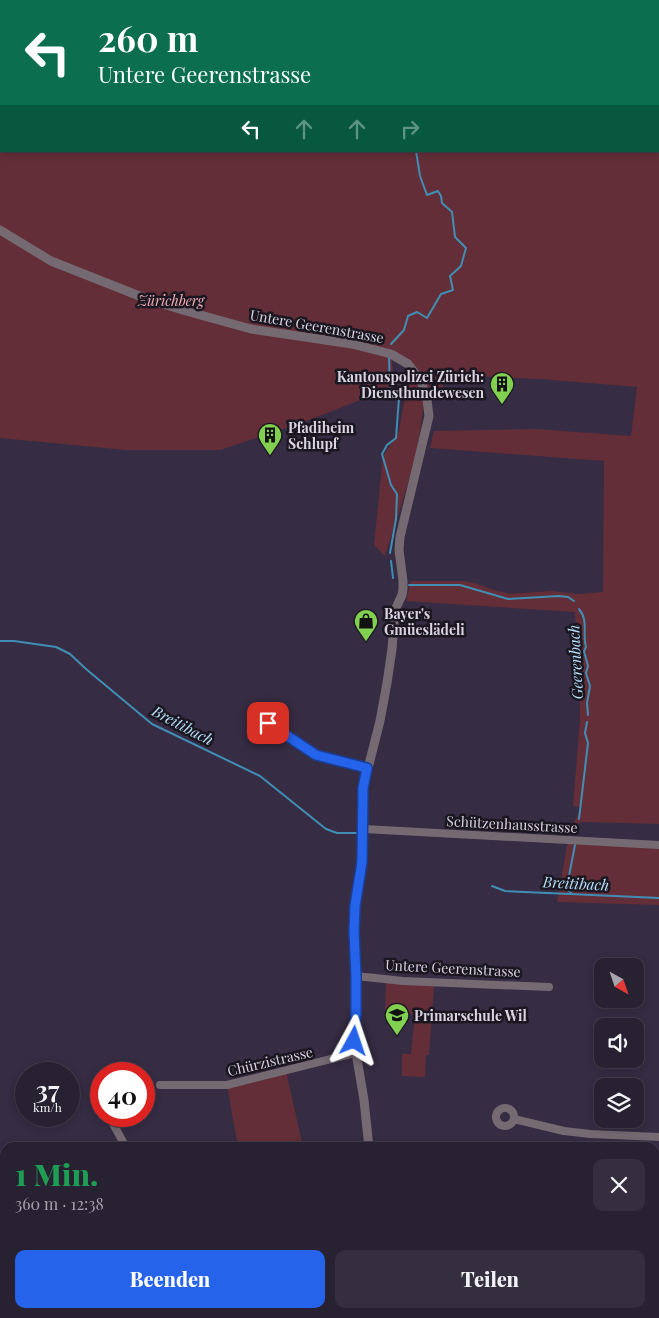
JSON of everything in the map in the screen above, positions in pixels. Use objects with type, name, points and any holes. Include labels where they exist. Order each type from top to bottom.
[{"type":"street","name":"Untere Geerenstrasse","points":[[0,230],[51,261],[147,299],[251,329],[352,344],[383,351],[400,359],[416,374],[426,394],[428,416],[400,538],[399,550],[403,589],[395,610],[387,683],[380,721],[363,788],[364,828],[362,862],[355,906],[354,932],[356,976],[354,1035],[368,1142]]},
{"type":"street","points":[[268,723],[316,755],[367,768]]},
{"type":"street","name":"Schützenhausstrasse","points":[[364,828],[659,845]]},
{"type":"street","name":"Untere Geerenstrasse","points":[[356,976],[403,981],[549,986]]},
{"type":"street","name":"Chürzistrasse","points":[[160,1085],[227,1085],[355,1053]]},
{"type":"street","points":[[514,1119],[564,1131],[659,1137]]},
{"type":"street","points":[[115,1127],[123,1142]]},
{"type":"green space","name":"Zürichberg","points":[[0,152],[659,152],[659,824],[583,822],[573,825],[581,807],[573,806],[580,719],[580,685],[575,612],[406,601],[411,581],[463,581],[510,594],[551,591],[578,594],[603,592],[604,461],[430,448],[434,431],[536,429],[631,436],[637,387],[540,379],[445,375],[443,388],[423,387],[421,429],[417,450],[385,556],[374,545],[383,456],[399,431],[408,379],[419,382],[404,366],[392,360],[394,387],[304,422],[220,450],[126,450],[0,438]]},
{"type":"green space","points":[[568,840],[659,845],[659,905],[557,902]]},
{"type":"green space","points":[[386,982],[434,986],[429,1055],[426,1055],[425,1077],[402,1076],[402,1054],[411,1054],[415,1014],[385,1012]]},
{"type":"green space","points":[[286,1071],[302,1142],[237,1142],[227,1085]]},
{"type":"waterway","name":"Geerenbach","points":[[391,344],[404,330],[408,316],[417,312],[427,318],[441,294],[453,290],[450,276],[461,266],[466,248],[455,237],[452,212],[442,203],[438,191],[427,195],[420,176],[416,152]]},
{"type":"waterway","name":"Geerenbach","points":[[389,356],[390,392],[399,398],[396,438],[387,445],[382,454],[391,485],[397,494],[396,519],[390,553]]},
{"type":"waterway","name":"Geerenbach","points":[[391,561],[393,578]]},
{"type":"waterway","name":"Geerenbach","points":[[409,585],[460,585],[508,599],[559,596],[568,597],[574,601]]},
{"type":"waterway","name":"Geerenbach","points":[[579,609],[585,623],[586,647],[584,651],[588,666],[586,673],[590,686],[587,703],[588,715]]},
{"type":"waterway","name":"Breitibach","points":[[0,641],[56,647],[70,654],[152,724],[260,776],[326,829],[337,833],[356,833]]},
{"type":"waterway","name":"Geerenbach","points":[[579,819],[588,743],[585,733],[587,722]]},
{"type":"waterway","name":"Geerenbach","points":[[572,894],[567,886],[575,845]]},
{"type":"waterway","name":"Geerenbach","points":[[492,886],[505,891],[659,898]]},
{"type":"place","name":"Kantonspolizei Zürich: Diensthundewesen","points":[[502,405]]},
{"type":"place","name":"Pfadiheim Schlupf","points":[[270,456]]},
{"type":"place","name":"Bayer's Gmüeslädeli","points":[[366,642]]},
{"type":"place","name":"Primarschule Wil","points":[[397,1036]]},
{"type":"route","points":[[268,723],[316,755],[367,768],[362,801],[364,828],[362,862],[355,906],[356,1014],[354,1041]]}]
